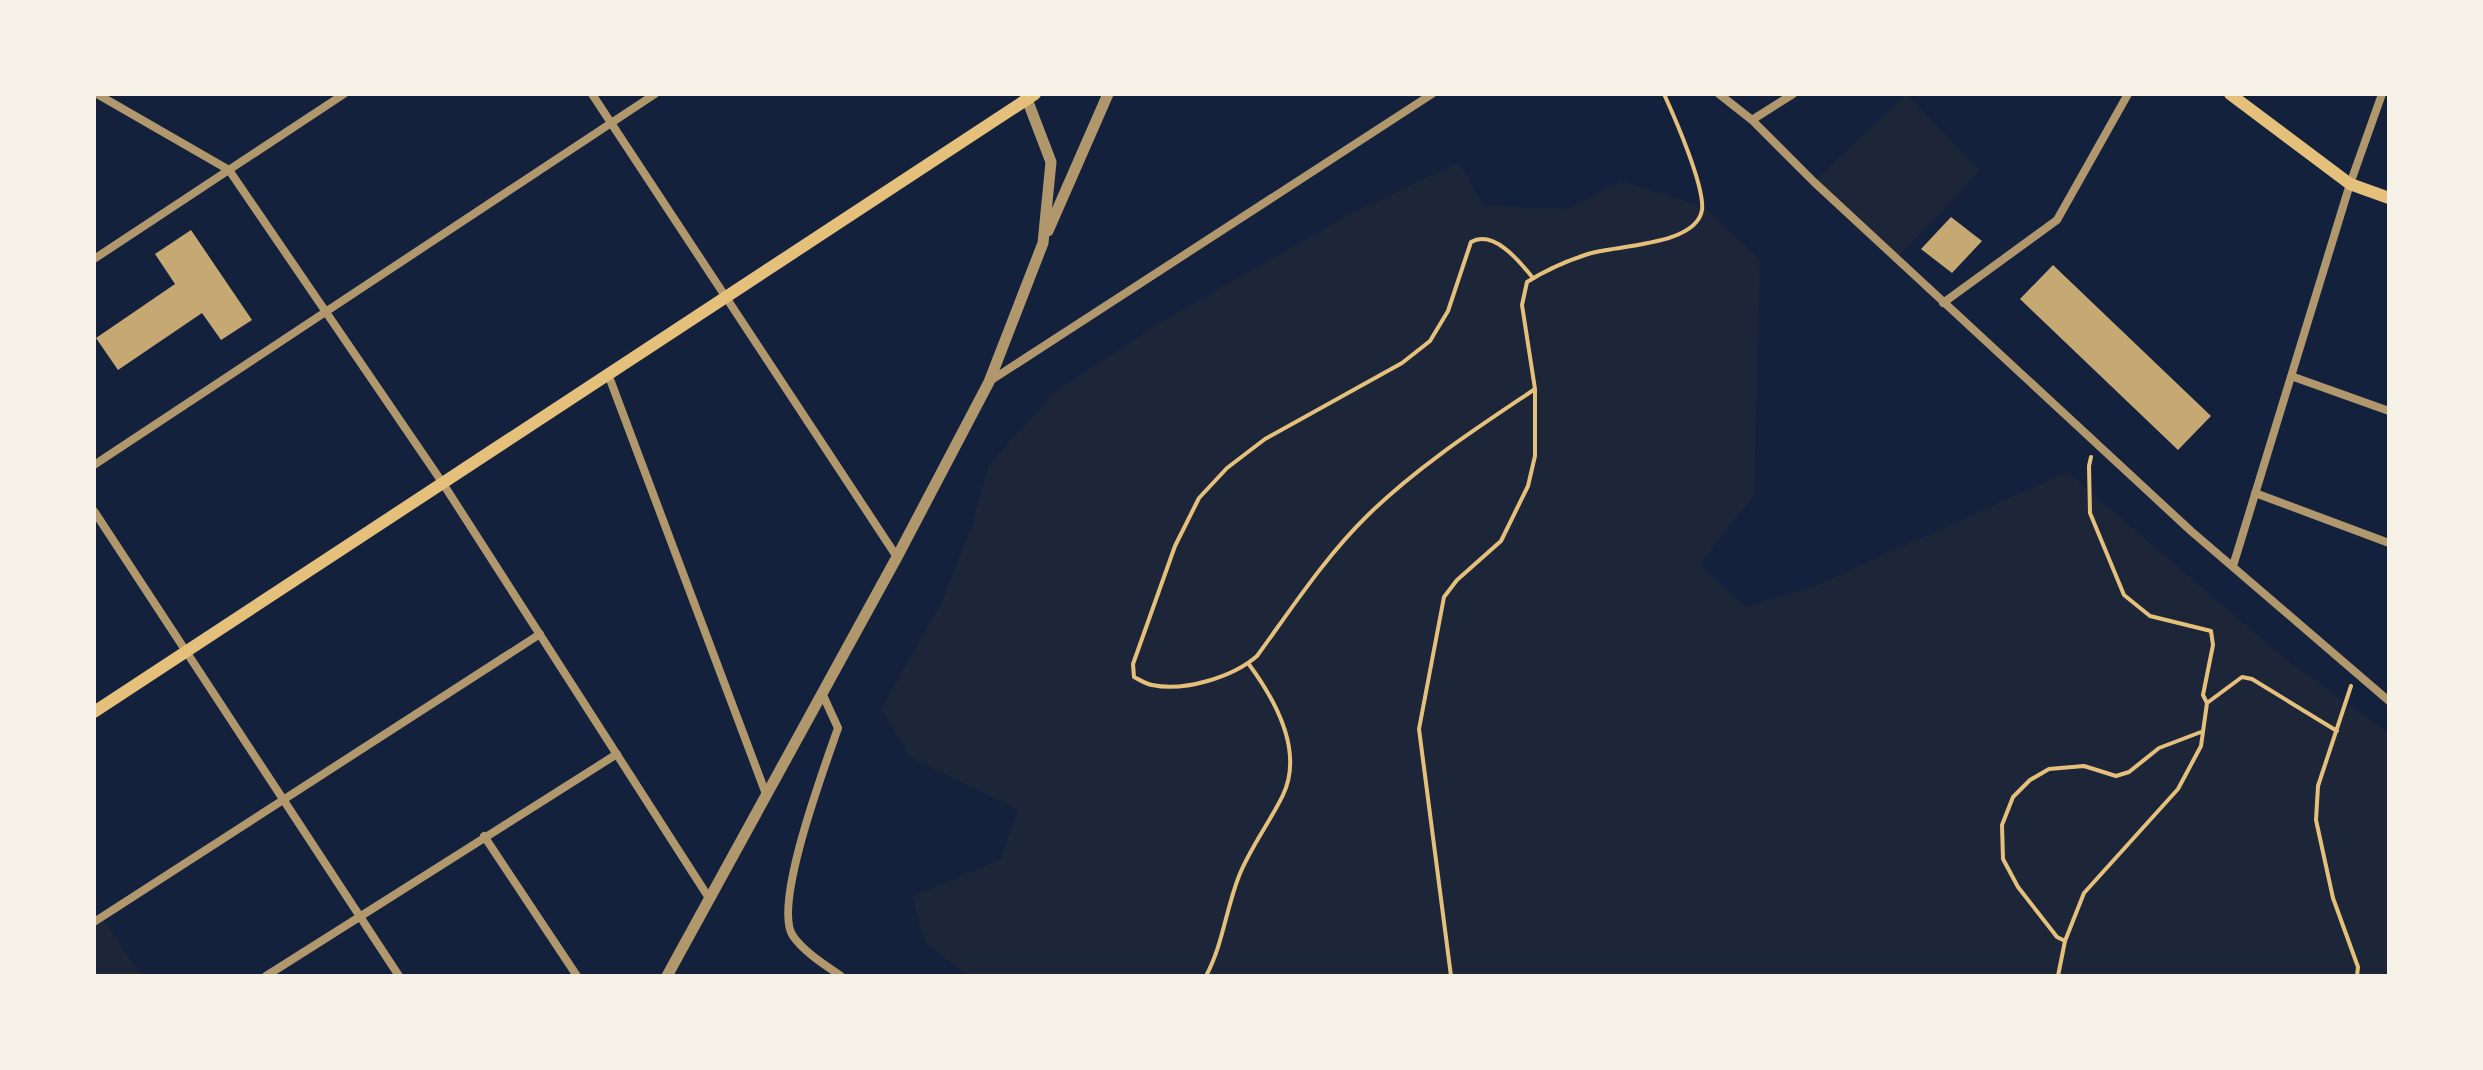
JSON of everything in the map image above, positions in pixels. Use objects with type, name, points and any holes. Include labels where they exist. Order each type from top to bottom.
[{"type":"main road","points":[[2230,94],[2350,184],[2389,198]]},
{"type":"main road","points":[[94,712],[1030,95]]},
{"type":"street","points":[[97,94],[229,170],[442,482],[709,898]]},
{"type":"street","points":[[94,259],[344,94]]},
{"type":"street","points":[[592,94],[897,557]]},
{"type":"street","points":[[94,465],[655,94]]},
{"type":"street","points":[[667,976],[897,557],[989,382],[1043,243],[1108,94]]},
{"type":"street","points":[[989,382],[1432,94]]},
{"type":"street","points":[[1719,94],[1752,120],[1943,303],[2191,531],[2389,701]]},
{"type":"street","points":[[1752,120],[1793,94]]},
{"type":"street","points":[[1943,303],[2057,220],[2128,94]]},
{"type":"street","points":[[2233,566],[2350,184],[2382,94]]},
{"type":"street","points":[[1030,95],[1051,162],[1043,243]]},
{"type":"street","points":[[608,374],[766,794]]},
{"type":"street","points":[[2291,376],[2389,411]]},
{"type":"street","points":[[2255,493],[2389,543]]},
{"type":"street","points":[[94,511],[399,976]]},
{"type":"street","points":[[94,922],[540,634]]},
{"type":"street","points":[[822,693],[838,728],[795,861],[786,916],[793,936],[841,976]]},
{"type":"street","points":[[266,976],[617,754]]},
{"type":"street","points":[[484,836],[577,976]]},
{"type":"path","points":[[1451,976],[1419,729],[1444,597],[1457,580],[1501,541],[1528,486],[1535,456],[1535,389],[1522,305],[1527,282],[1544,271],[1590,253],[1677,236],[1696,225],[1702,210],[1700,193],[1678,124],[1664,94]]},
{"type":"path","points":[[1533,278],[1518,259],[1490,239],[1479,238],[1471,242],[1448,311],[1430,341],[1402,363],[1265,439],[1227,468],[1199,498],[1175,546],[1133,664],[1134,677],[1153,686],[1188,685],[1221,677],[1248,663],[1257,656],[1325,562],[1367,516],[1440,453],[1535,389]]},
{"type":"path","points":[[2058,976],[2065,941],[2084,893],[2178,789],[2201,746],[2207,703],[2203,695],[2213,645],[2211,631],[2150,616],[2124,595],[2090,513],[2089,466],[2095,443]]},
{"type":"path","points":[[1206,976],[1219,950],[1239,876],[1285,791],[1290,771],[1288,741],[1280,715],[1248,663]]},
{"type":"path","points":[[2355,672],[2318,786],[2316,820],[2333,898],[2358,967],[2357,976]]},
{"type":"path","points":[[2207,703],[2242,677],[2252,679],[2338,732]]},
{"type":"path","points":[[2065,941],[2057,937],[2018,887],[2003,859],[2002,825],[2013,797],[2030,780],[2049,769],[2084,766],[2116,776],[2129,772],[2159,748],[2201,732]]},
{"type":"shaded area","points":[[1906,94],[1980,171],[1897,258],[1814,182]]},
{"type":"shaded area","points":[[1459,162],[1483,205],[1567,209],[1621,181],[1702,206],[1760,260],[1754,495],[1700,564],[1745,607],[1817,585],[2067,472],[2283,657],[2389,733],[2389,976],[969,976],[925,943],[912,896],[1000,860],[1018,810],[910,757],[881,709],[942,601],[972,525],[988,466],[1056,391],[1159,323],[1348,215]]},
{"type":"shaded area","points":[[102,917],[141,976],[94,976],[94,923]]},
{"type":"building","points":[[1951,217],[1982,241],[1952,273],[1921,249]]},
{"type":"building","points":[[191,230],[252,320],[221,340],[202,313],[118,370],[96,338],[175,284],[155,254]]},
{"type":"building","points":[[2053,265],[2211,416],[2178,450],[2020,299]]}]
